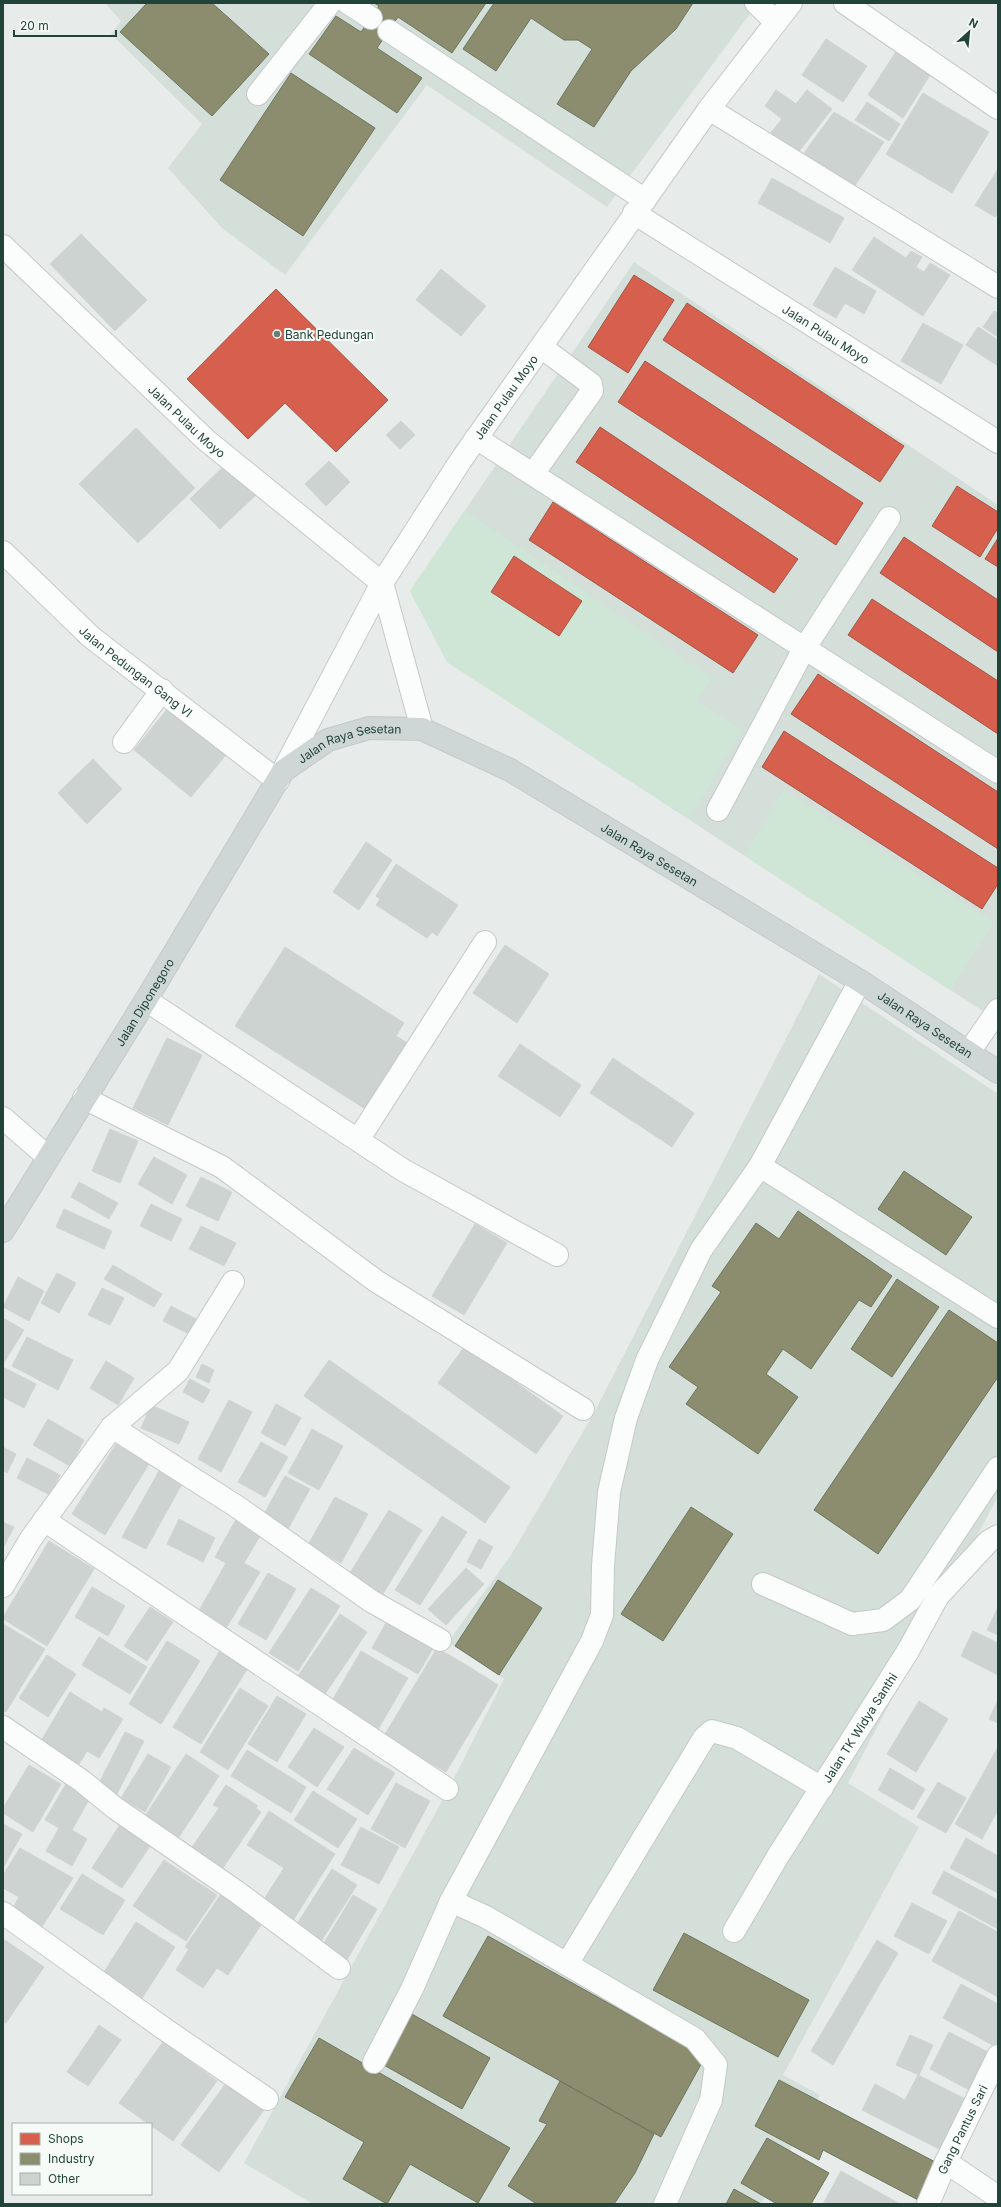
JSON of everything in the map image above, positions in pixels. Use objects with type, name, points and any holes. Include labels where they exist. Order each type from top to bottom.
[{"type":"main road","name":"Jalan Raya Sesetan","points":[[281,776],[328,740],[369,728],[422,729],[510,770],[860,981],[998,1072]]},
{"type":"main road","name":"Jalan Diponegoro","points":[[3,1231],[146,1000],[281,776]]},
{"type":"street","points":[[258,94],[330,3]]},
{"type":"street","points":[[348,3],[371,18]]},
{"type":"street","points":[[756,3],[776,22]]},
{"type":"street","name":"Jalan Pulau Moyo","points":[[281,776],[382,583],[476,438],[709,109],[791,3]]},
{"type":"street","points":[[845,3],[998,108]]},
{"type":"street","points":[[390,31],[640,206]]},
{"type":"street","points":[[709,109],[998,287]]},
{"type":"street","name":"Jalan Pulau Moyo","points":[[640,206],[998,442]]},
{"type":"street","name":"Jalan Pulau Moyo","points":[[3,246],[206,440],[382,583]]},
{"type":"street","points":[[533,474],[592,391],[591,384],[541,347]]},
{"type":"street","points":[[476,438],[998,772]]},
{"type":"street","points":[[718,810],[804,649],[889,518]]},
{"type":"street","name":"Jalan Pedungan Gang VI","points":[[3,552],[91,637],[281,776]]},
{"type":"street","points":[[382,583],[422,729]]},
{"type":"street","points":[[124,742],[162,690]]},
{"type":"street","points":[[358,1140],[485,942]]},
{"type":"street","points":[[374,2062],[412,1989],[451,1901],[592,1641],[602,1615],[603,1566],[609,1492],[626,1418],[647,1360],[701,1250],[760,1166],[860,981]]},
{"type":"street","points":[[146,1000],[404,1170],[557,1255]]},
{"type":"street","points":[[969,1052],[998,1010]]},
{"type":"street","points":[[84,1098],[222,1167],[376,1281],[583,1410]]},
{"type":"street","points":[[3,1118],[48,1157]]},
{"type":"street","points":[[760,1166],[998,1316]]},
{"type":"street","points":[[3,1586],[44,1520],[112,1427],[178,1371],[233,1282]]},
{"type":"street","points":[[112,1427],[236,1506],[371,1601],[440,1640]]},
{"type":"street","points":[[763,1584],[852,1624],[883,1620],[910,1600],[998,1468]]},
{"type":"street","points":[[44,1520],[447,1789]]},
{"type":"street","name":"Jalan TK Widya Santhi","points":[[734,1931],[778,1856],[908,1651],[938,1596],[989,1541],[998,1536]]},
{"type":"street","points":[[3,1728],[82,1781],[121,1812],[237,1892],[339,1968]]},
{"type":"street","points":[[568,1964],[704,1738],[712,1731],[736,1738],[822,1788]]},
{"type":"street","points":[[451,1901],[486,1916],[695,2039],[716,2065],[711,2100],[665,2204]]},
{"type":"street","points":[[3,1913],[163,2028],[266,2099]]},
{"type":"street","name":"Gang Pantus Sari","points":[[928,2204],[946,2162],[998,2056]]},
{"type":"street","points":[[946,2162],[998,2197]]},
{"type":"shaded area","points":[[105,3],[758,3],[607,207],[427,85],[285,275],[222,228],[168,168],[202,124],[111,34],[121,21]]},
{"type":"shaded area","points":[[634,262],[998,505],[998,1021],[447,662],[410,591]]},
{"type":"shaded area","points":[[819,974],[998,1094],[998,1496],[848,1783],[919,1827],[783,2075],[820,2095],[761,2204],[313,2204],[244,2163],[448,1790],[504,1679],[448,1642],[511,1555],[594,1413]]},
{"type":"green space","points":[[464,511],[713,678],[696,701],[742,730],[689,819],[447,662],[410,591]]},
{"type":"green space","points":[[784,790],[994,922],[950,990],[744,855]]},
{"type":"building: Shops","points":[[634,275],[674,300],[628,373],[588,347]]},
{"type":"building: Shops","name":"Bank Pedungan","points":[[276,289],[388,400],[336,452],[285,403],[248,439],[187,379]]},
{"type":"building: Shops","points":[[687,303],[904,446],[880,482],[663,340]]},
{"type":"building: Shops","points":[[645,361],[863,503],[836,545],[618,402]]},
{"type":"building: Shops","points":[[600,427],[798,559],[774,593],[576,462]]},
{"type":"building: Shops","points":[[957,486],[998,512],[998,528],[980,557],[932,526]]},
{"type":"building: Shops","points":[[553,502],[758,635],[733,673],[529,540]]},
{"type":"building: Shops","points":[[904,537],[998,600],[998,652],[880,573]]},
{"type":"building: Shops","points":[[998,538],[998,567],[985,559]]},
{"type":"building: Shops","points":[[514,556],[582,601],[559,636],[491,592]]},
{"type":"building: Shops","points":[[872,599],[998,681],[998,734],[848,635]]},
{"type":"building: Shops","points":[[818,674],[998,792],[998,849],[791,714]]},
{"type":"building: Shops","points":[[784,731],[998,868],[998,884],[982,909],[762,767]]},
{"type":"building: Industry","points":[[147,3],[212,3],[269,54],[212,116],[120,32]]},
{"type":"building: Industry","points":[[374,3],[486,3],[452,53],[398,17],[377,48],[422,78],[397,113],[309,54],[336,16],[361,32],[379,6]]},
{"type":"building: Industry","points":[[494,3],[693,3],[676,29],[631,71],[594,127],[557,104],[592,49],[578,40],[564,40],[531,18],[496,71],[463,49]]},
{"type":"building: Industry","points":[[291,73],[375,128],[303,236],[220,180]]},
{"type":"building: Industry","points":[[904,1171],[972,1217],[946,1255],[878,1209]]},
{"type":"building: Industry","points":[[798,1211],[892,1276],[871,1307],[859,1300],[811,1369],[783,1349],[766,1374],[798,1397],[758,1454],[686,1404],[698,1387],[669,1367],[721,1292],[712,1286],[756,1223],[779,1239]]},
{"type":"building: Industry","points":[[897,1279],[939,1307],[892,1377],[851,1349]]},
{"type":"building: Industry","points":[[949,1310],[998,1343],[998,1377],[878,1554],[814,1510]]},
{"type":"building: Industry","points":[[691,1507],[733,1534],[663,1641],[621,1614]]},
{"type":"building: Industry","points":[[498,1580],[542,1608],[499,1675],[455,1646]]},
{"type":"building: Industry","points":[[684,1933],[809,2000],[778,2057],[653,1990]]},
{"type":"building: Industry","points":[[488,1936],[705,2057],[661,2137],[443,2016]]},
{"type":"building: Industry","points":[[410,2013],[490,2058],[462,2109],[382,2064]]},
{"type":"building: Industry","points":[[319,2038],[510,2148],[478,2203],[410,2164],[387,2204],[343,2179],[364,2142],[285,2097]]},
{"type":"building: Industry","points":[[779,2080],[941,2165],[922,2202],[823,2150],[819,2160],[755,2126]]},
{"type":"building: Industry","points":[[560,2081],[654,2134],[635,2173],[614,2204],[537,2204],[508,2186],[547,2124],[539,2121]]},
{"type":"building: Industry","points":[[767,2138],[829,2173],[811,2204],[777,2204],[741,2183]]},
{"type":"building: Industry","points":[[734,2189],[761,2204],[726,2204]]},
{"type":"building: Other","points":[[826,39],[867,66],[843,102],[802,75]]},
{"type":"building: Other","points":[[897,50],[932,72],[903,118],[868,95]]},
{"type":"building: Other","points":[[776,90],[796,104],[807,90],[832,109],[797,154],[770,134],[782,119],[765,106]]},
{"type":"building: Other","points":[[923,93],[989,132],[952,193],[886,154]]},
{"type":"building: Other","points":[[867,102],[900,124],[889,141],[855,120]]},
{"type":"building: Other","points":[[834,112],[884,142],[852,190],[804,153]]},
{"type":"building: Other","points":[[998,169],[998,213],[995,217],[975,205]]},
{"type":"building: Other","points":[[772,178],[844,218],[830,243],[758,203]]},
{"type":"building: Other","points":[[81,234],[147,300],[115,331],[50,264]]},
{"type":"building: Other","points":[[874,237],[906,258],[911,251],[922,257],[916,267],[924,272],[930,263],[950,275],[923,316],[852,270]]},
{"type":"building: Other","points":[[835,267],[876,291],[864,314],[845,303],[836,318],[813,305]]},
{"type":"building: Other","points":[[441,269],[486,306],[461,336],[416,300]]},
{"type":"building: Other","points":[[994,311],[998,313],[998,337],[983,327]]},
{"type":"building: Other","points":[[923,323],[963,345],[941,384],[901,361]]},
{"type":"building: Other","points":[[978,327],[998,340],[998,366],[966,345]]},
{"type":"building: Other","points":[[401,421],[415,435],[400,449],[386,435]]},
{"type":"building: Other","points":[[136,428],[195,488],[138,543],[79,484]]},
{"type":"building: Other","points":[[329,461],[350,482],[326,506],[305,484]]},
{"type":"building: Other","points":[[228,462],[258,493],[220,529],[190,499]]},
{"type":"building: Other","points":[[169,707],[226,755],[191,797],[134,750]]},
{"type":"building: Other","points":[[93,759],[122,789],[87,824],[58,793]]},
{"type":"building: Other","points":[[366,842],[392,860],[359,910],[333,892]]},
{"type":"building: Other","points":[[396,864],[458,905],[437,936],[432,932],[427,938],[376,905],[380,899],[376,896]]},
{"type":"building: Other","points":[[505,945],[549,974],[517,1023],[473,993]]},
{"type":"building: Other","points":[[285,947],[404,1023],[396,1036],[412,1046],[370,1112],[235,1026]]},
{"type":"building: Other","points":[[167,1038],[202,1055],[168,1125],[133,1108]]},
{"type":"building: Other","points":[[520,1044],[581,1085],[560,1117],[498,1076]]},
{"type":"building: Other","points":[[613,1058],[694,1113],[672,1147],[590,1093]]},
{"type":"building: Other","points":[[110,1129],[138,1141],[120,1183],[92,1171]]},
{"type":"building: Other","points":[[154,1157],[187,1175],[172,1204],[138,1184]]},
{"type":"building: Other","points":[[201,1177],[232,1192],[218,1221],[186,1206]]},
{"type":"building: Other","points":[[79,1182],[118,1203],[109,1219],[71,1197]]},
{"type":"building: Other","points":[[151,1204],[182,1219],[171,1241],[140,1226]]},
{"type":"building: Other","points":[[64,1209],[112,1231],[104,1249],[56,1227]]},
{"type":"building: Other","points":[[475,1224],[507,1243],[464,1315],[432,1296]]},
{"type":"building: Other","points":[[201,1226],[236,1243],[224,1266],[189,1249]]},
{"type":"building: Other","points":[[113,1265],[162,1294],[154,1307],[104,1279]]},
{"type":"building: Other","points":[[57,1273],[76,1283],[59,1313],[41,1303]]},
{"type":"building: Other","points":[[18,1277],[44,1291],[29,1321],[3,1307]]},
{"type":"building: Other","points":[[102,1288],[124,1298],[110,1325],[88,1315]]},
{"type":"building: Other","points":[[171,1306],[198,1320],[191,1335],[163,1321]]},
{"type":"building: Other","points":[[3,1318],[24,1330],[3,1364]]},
{"type":"building: Other","points":[[27,1337],[73,1360],[58,1390],[12,1366]]},
{"type":"building: Other","points":[[465,1346],[563,1416],[536,1454],[438,1383]]},
{"type":"building: Other","points":[[329,1360],[510,1487],[485,1523],[304,1396]]},
{"type":"building: Other","points":[[106,1361],[134,1378],[118,1405],[90,1388]]},
{"type":"building: Other","points":[[202,1364],[214,1370],[209,1383],[196,1377]]},
{"type":"building: Other","points":[[3,1367],[36,1384],[24,1408],[3,1397]]},
{"type":"building: Other","points":[[190,1379],[210,1390],[203,1403],[183,1392]]},
{"type":"building: Other","points":[[229,1400],[252,1412],[221,1472],[198,1459]]},
{"type":"building: Other","points":[[276,1404],[301,1418],[285,1446],[261,1433]]},
{"type":"building: Other","points":[[151,1405],[189,1422],[179,1444],[141,1428]]},
{"type":"building: Other","points":[[48,1419],[84,1440],[70,1466],[33,1445]]},
{"type":"building: Other","points":[[312,1429],[343,1446],[319,1490],[288,1473]]},
{"type":"building: Other","points":[[261,1442],[288,1457],[265,1497],[238,1482]]},
{"type":"building: Other","points":[[116,1444],[149,1464],[105,1535],[72,1514]]},
{"type":"building: Other","points":[[3,1447],[16,1454],[7,1473],[3,1470]]},
{"type":"building: Other","points":[[27,1458],[60,1475],[50,1495],[17,1478]]},
{"type":"building: Other","points":[[159,1471],[182,1484],[146,1549],[122,1537]]},
{"type":"building: Other","points":[[285,1476],[310,1489],[288,1529],[263,1516]]},
{"type":"building: Other","points":[[335,1497],[368,1514],[341,1563],[308,1545]]},
{"type":"building: Other","points":[[389,1510],[422,1530],[381,1597],[348,1576]]},
{"type":"building: Other","points":[[238,1516],[263,1531],[244,1563],[260,1572],[225,1630],[197,1614],[226,1563],[215,1557]]},
{"type":"building: Other","points":[[442,1516],[467,1532],[420,1605],[395,1590]]},
{"type":"building: Other","points":[[179,1519],[215,1538],[203,1562],[167,1544]]},
{"type":"building: Other","points":[[3,1522],[14,1527],[3,1548]]},
{"type":"building: Other","points":[[479,1539],[493,1547],[481,1569],[467,1562]]},
{"type":"building: Other","points":[[49,1541],[94,1569],[47,1646],[3,1619],[3,1617]]},
{"type":"building: Other","points":[[466,1568],[484,1584],[446,1625],[428,1609]]},
{"type":"building: Other","points":[[268,1573],[296,1589],[266,1640],[238,1624]]},
{"type":"building: Other","points":[[92,1587],[125,1606],[108,1636],[75,1617]]},
{"type":"building: Other","points":[[311,1588],[340,1606],[298,1671],[269,1653]]},
{"type":"building: Other","points":[[150,1607],[173,1622],[147,1661],[124,1646]]},
{"type":"building: Other","points":[[998,1607],[998,1635],[987,1630]]},
{"type":"building: Other","points":[[340,1614],[367,1632],[323,1697],[296,1679]]},
{"type":"building: Other","points":[[390,1616],[436,1643],[418,1674],[372,1648]]},
{"type":"building: Other","points":[[3,1624],[45,1649],[26,1679],[3,1665]]},
{"type":"building: Other","points":[[973,1631],[998,1643],[998,1675],[961,1656]]},
{"type":"building: Other","points":[[99,1637],[147,1667],[130,1694],[82,1665]]},
{"type":"building: Other","points":[[167,1641],[200,1661],[161,1724],[129,1704]]},
{"type":"building: Other","points":[[437,1648],[466,1665],[413,1753],[384,1736]]},
{"type":"building: Other","points":[[221,1649],[249,1666],[201,1744],[173,1727]]},
{"type":"building: Other","points":[[361,1651],[408,1678],[377,1731],[330,1704]]},
{"type":"building: Other","points":[[47,1655],[76,1674],[48,1717],[19,1698]]},
{"type":"building: Other","points":[[3,1665],[26,1679],[6,1712],[3,1711]]},
{"type":"building: Other","points":[[466,1665],[498,1685],[446,1772],[413,1753]]},
{"type":"building: Other","points":[[240,1688],[268,1706],[228,1770],[200,1752]]},
{"type":"building: Other","points":[[70,1692],[102,1712],[104,1708],[123,1719],[99,1758],[87,1751],[79,1764],[41,1741]]},
{"type":"building: Other","points":[[277,1696],[306,1714],[277,1762],[248,1744]]},
{"type":"building: Other","points":[[998,1700],[998,1723],[989,1719]]},
{"type":"building: Other","points":[[919,1701],[948,1719],[916,1772],[887,1754]]},
{"type":"building: Other","points":[[314,1728],[344,1747],[317,1787],[288,1767]]},
{"type":"building: Other","points":[[125,1732],[144,1741],[116,1796],[97,1787]]},
{"type":"building: Other","points":[[998,1747],[998,1810],[982,1839],[955,1824]]},
{"type":"building: Other","points":[[354,1748],[395,1773],[368,1815],[327,1789]]},
{"type":"building: Other","points":[[247,1750],[306,1787],[291,1813],[231,1776]]},
{"type":"building: Other","points":[[148,1754],[171,1767],[145,1812],[121,1798]]},
{"type":"building: Other","points":[[186,1754],[219,1776],[179,1837],[145,1816]]},
{"type":"building: Other","points":[[29,1765],[61,1784],[33,1832],[3,1813],[3,1808]]},
{"type":"building: Other","points":[[890,1768],[925,1789],[913,1810],[878,1790]]},
{"type":"building: Other","points":[[67,1782],[91,1796],[72,1830],[87,1839],[72,1866],[46,1851],[59,1828],[45,1820]]},
{"type":"building: Other","points":[[938,1782],[966,1798],[946,1833],[917,1817]]},
{"type":"building: Other","points":[[396,1783],[430,1801],[405,1848],[371,1829]]},
{"type":"building: Other","points":[[226,1785],[258,1806],[256,1808],[261,1812],[219,1874],[188,1853],[219,1808],[213,1805]]},
{"type":"building: Other","points":[[313,1791],[357,1819],[338,1848],[294,1820]]},
{"type":"building: Other","points":[[269,1811],[335,1854],[289,1927],[259,1907],[284,1868],[247,1845]]},
{"type":"building: Other","points":[[121,1823],[152,1843],[122,1888],[92,1868]]},
{"type":"building: Other","points":[[3,1824],[22,1834],[3,1868]]},
{"type":"building: Other","points":[[361,1827],[399,1847],[379,1884],[341,1865]]},
{"type":"building: Other","points":[[966,1838],[998,1856],[998,1893],[950,1868]]},
{"type":"building: Other","points":[[20,1848],[73,1878],[40,1930],[11,1911],[19,1897],[3,1888],[3,1875]]},
{"type":"building: Other","points":[[164,1860],[191,1878],[160,1924],[133,1906]]},
{"type":"building: Other","points":[[332,1869],[357,1885],[320,1943],[295,1927]]},
{"type":"building: Other","points":[[944,1871],[998,1900],[998,1929],[932,1893]]},
{"type":"building: Other","points":[[82,1874],[125,1900],[103,1935],[60,1909]]},
{"type":"building: Other","points":[[191,1878],[217,1895],[186,1941],[160,1924]]},
{"type":"building: Other","points":[[221,1894],[263,1922],[228,1975],[217,1968],[203,1988],[176,1970],[189,1949],[185,1947]]},
{"type":"building: Other","points":[[353,1895],[377,1909],[345,1963],[321,1948]]},
{"type":"building: Other","points":[[912,1903],[947,1921],[929,1954],[894,1936]]},
{"type":"building: Other","points":[[959,1911],[998,1932],[998,1997],[932,1961]]},
{"type":"building: Other","points":[[136,1922],[175,1947],[139,2003],[100,1978]]},
{"type":"building: Other","points":[[5,1940],[44,1967],[6,2023],[3,2021],[3,1944]]},
{"type":"building: Other","points":[[877,1940],[898,1953],[833,2065],[811,2051]]},
{"type":"building: Other","points":[[961,1984],[998,2004],[998,2043],[996,2047],[943,2018]]},
{"type":"building: Other","points":[[99,2025],[121,2040],[88,2086],[67,2072]]},
{"type":"building: Other","points":[[949,2032],[992,2054],[973,2092],[930,2069]]},
{"type":"building: Other","points":[[910,2035],[933,2045],[919,2075],[896,2065]]},
{"type":"building: Other","points":[[163,2042],[217,2081],[173,2141],[152,2126],[152,2123],[147,2123],[119,2103]]},
{"type":"building: Other","points":[[918,2075],[971,2102],[945,2152],[862,2110],[875,2084],[905,2100]]},
{"type":"building: Other","points":[[226,2083],[264,2110],[219,2172],[181,2145]]},
{"type":"building: Other","points":[[841,2171],[900,2204],[823,2204]]},
{"type":"place","name":"Bank Pedungan","points":[[277,334]]}]
